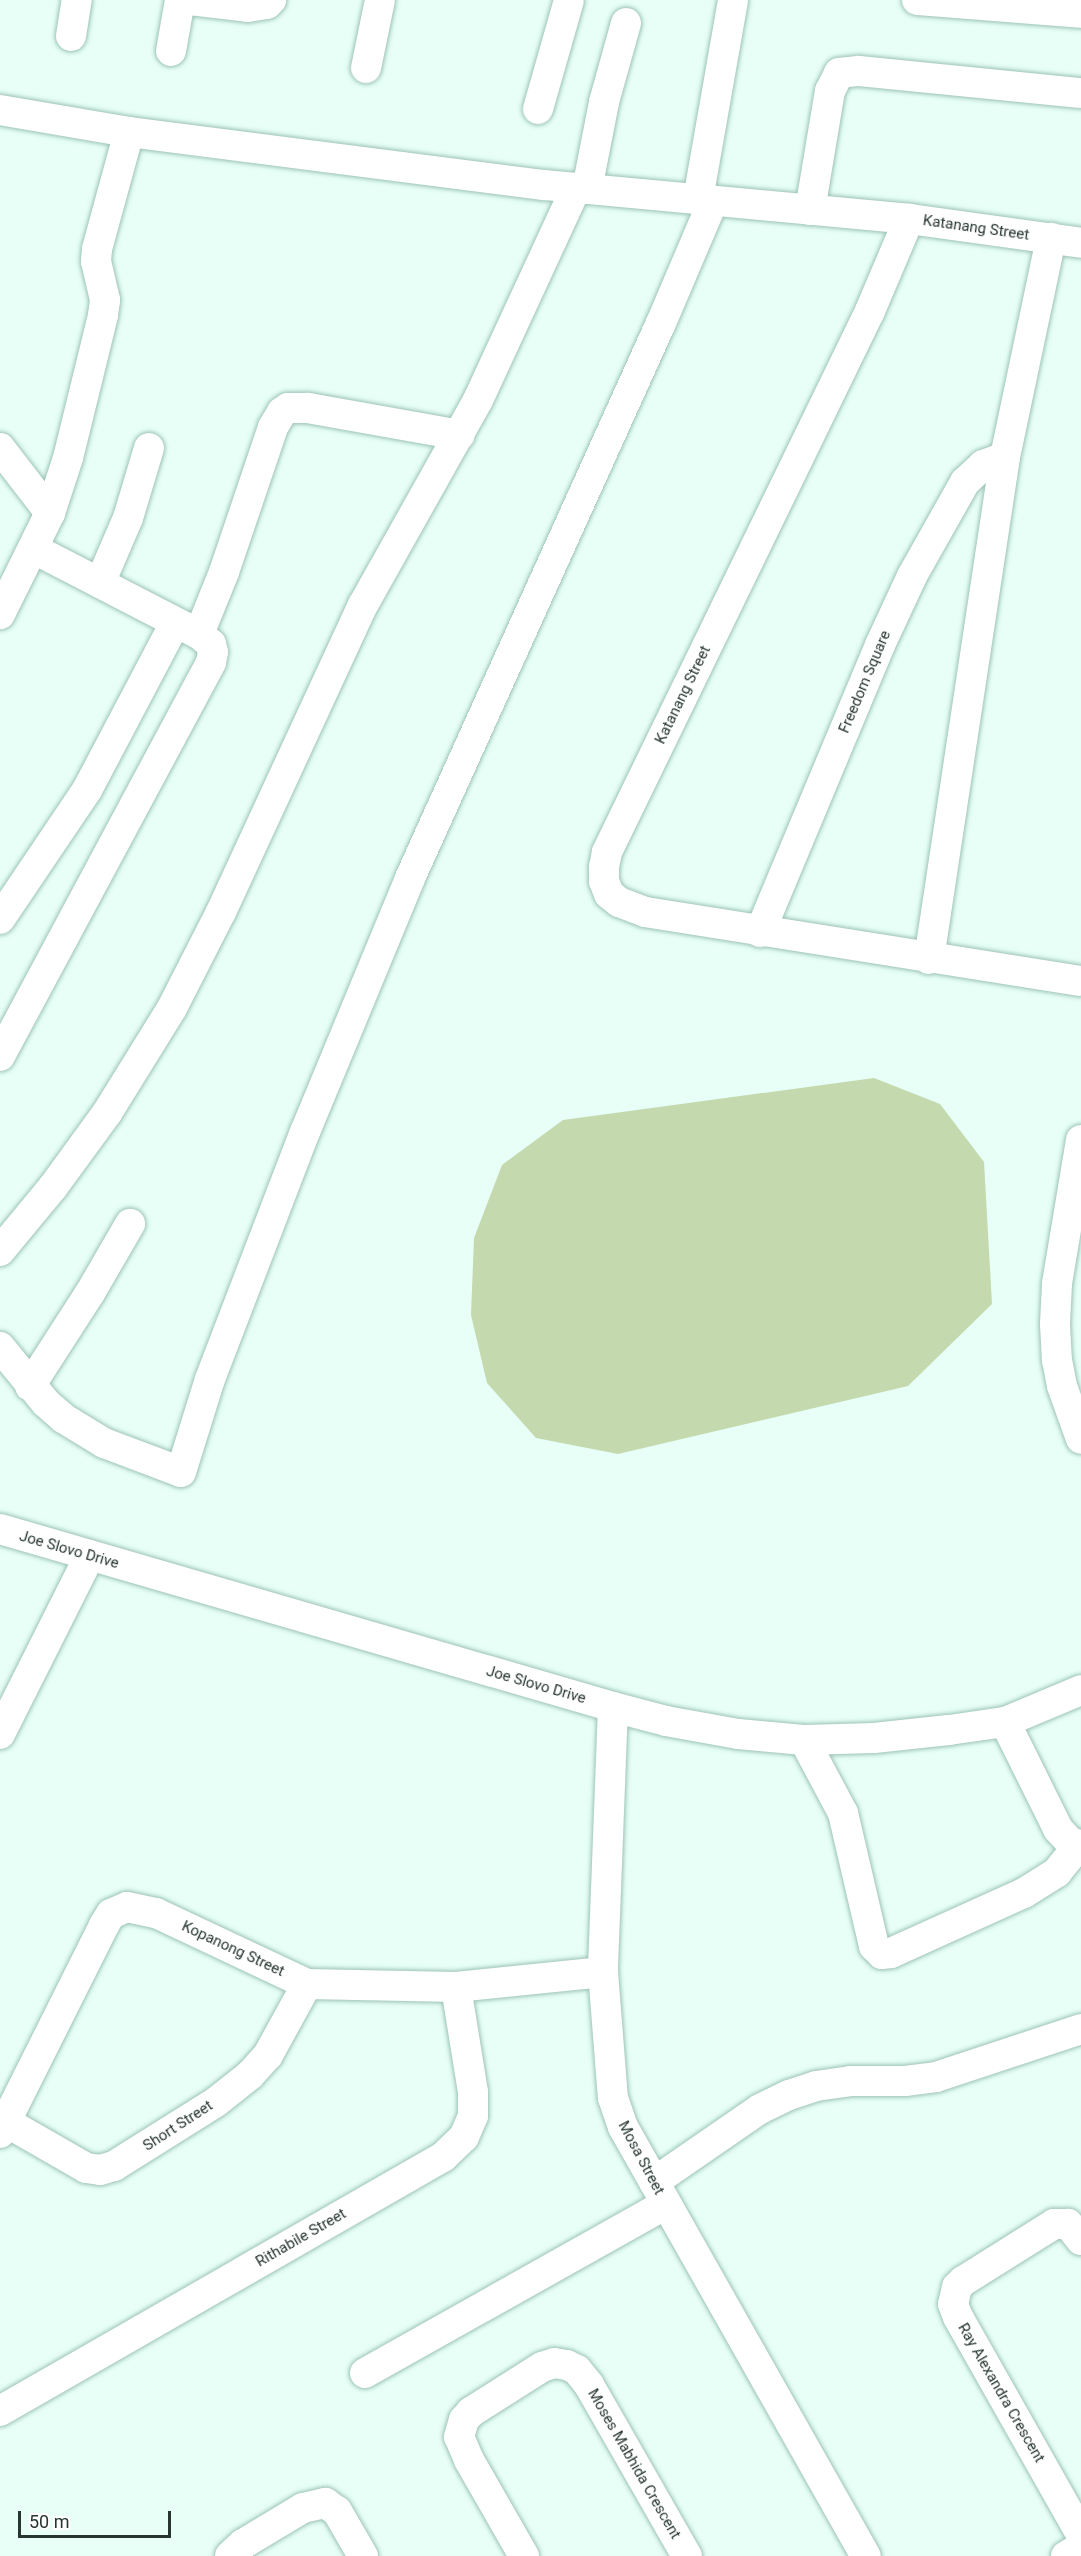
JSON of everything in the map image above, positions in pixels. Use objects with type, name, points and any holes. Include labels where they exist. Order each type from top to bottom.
[{"type":"street","points":[[72,36],[77,0]]},
{"type":"street","points":[[171,51],[180,0]]},
{"type":"street","points":[[190,0],[248,7],[267,4],[271,0]]},
{"type":"street","points":[[366,68],[380,0]]},
{"type":"street","points":[[538,109],[569,0]]},
{"type":"street","points":[[0,1347],[30,1386],[63,1418],[104,1443],[181,1472],[210,1379],[305,1132],[406,889],[661,324],[705,200],[733,0]]},
{"type":"street","points":[[917,0],[1081,13]]},
{"type":"street","points":[[0,1251],[53,1187],[107,1113],[172,1008],[221,912],[363,605],[401,533],[460,435],[581,188],[626,23]]},
{"type":"street","points":[[810,210],[830,91],[839,73],[859,70],[1081,93]]},
{"type":"street","points":[[0,110],[129,132],[581,188],[909,219]]},
{"type":"street","points":[[0,614],[50,513],[68,458],[103,315],[105,300],[96,261],[97,249],[129,132]]},
{"type":"street","name":"Katanang Street","points":[[1081,243],[909,219],[870,311],[612,841],[604,867],[609,894],[630,907],[760,932],[1081,981]]},
{"type":"street","points":[[929,959],[1005,458],[1051,238]]},
{"type":"street","points":[[0,919],[87,790],[224,572],[273,427],[282,412],[288,408],[308,408],[460,435]]},
{"type":"street","points":[[0,448],[50,513]]},
{"type":"street","points":[[100,583],[128,518],[149,448]]},
{"type":"street","name":"Freedom Square","points":[[760,932],[880,645],[912,576],[965,482],[983,465],[1005,458]]},
{"type":"street","points":[[0,1056],[211,662],[213,652],[211,644],[187,629],[34,549]]},
{"type":"street","points":[[1081,1140],[1057,1284],[1055,1324],[1057,1360],[1062,1386],[1081,1439]]},
{"type":"street","points":[[30,1386],[90,1293],[130,1224]]},
{"type":"street","name":"Joe Slovo Drive","points":[[0,1529],[614,1707],[666,1721],[738,1734],[804,1740],[874,1738],[1005,1722],[1081,1690]]},
{"type":"street","points":[[0,1734],[90,1556]]},
{"type":"street","name":"Mosa Street","points":[[614,1707],[603,1972],[613,2098],[623,2127],[866,2556]]},
{"type":"street","points":[[804,1740],[843,1813],[874,1946],[882,1954],[891,1953],[1024,1893],[1057,1872],[1080,1845],[1064,1838],[1058,1829],[1005,1722]]},
{"type":"street","name":"Kopanong Street","points":[[3,2128],[104,1925],[118,1910],[127,1906],[146,1909],[307,1984],[456,1987],[603,1972]]},
{"type":"street","name":"Short Street","points":[[3,2128],[86,2168],[100,2170],[114,2166],[216,2102],[250,2075],[268,2055],[307,1984]]},
{"type":"street","name":"Rithabile Street","points":[[0,2411],[443,2157],[464,2138],[473,2116],[473,2092],[456,1987]]},
{"type":"street","points":[[365,2373],[660,2193],[760,2109],[789,2095],[816,2086],[851,2081],[905,2081],[936,2077],[1081,2029]]},
{"type":"street","name":"Ray Alexandra Crescent","points":[[1081,2240],[1068,2224],[1054,2224],[963,2281],[957,2287],[953,2304],[958,2317],[1081,2534]]},
{"type":"street","name":"Moses Mabhida Crescent","points":[[524,2556],[469,2460],[459,2437],[464,2420],[471,2412],[542,2367],[554,2363],[567,2365],[577,2370],[589,2385],[687,2556]]},
{"type":"street","points":[[230,2556],[243,2544],[303,2508],[325,2503],[337,2511],[363,2556]]},
{"type":"street","points":[[1066,2556],[1081,2547]]},
{"type":"green space","points":[[874,1078],[940,1104],[984,1162],[992,1304],[908,1386],[618,1454],[536,1438],[487,1383],[471,1315],[474,1238],[502,1165],[563,1120]]}]
